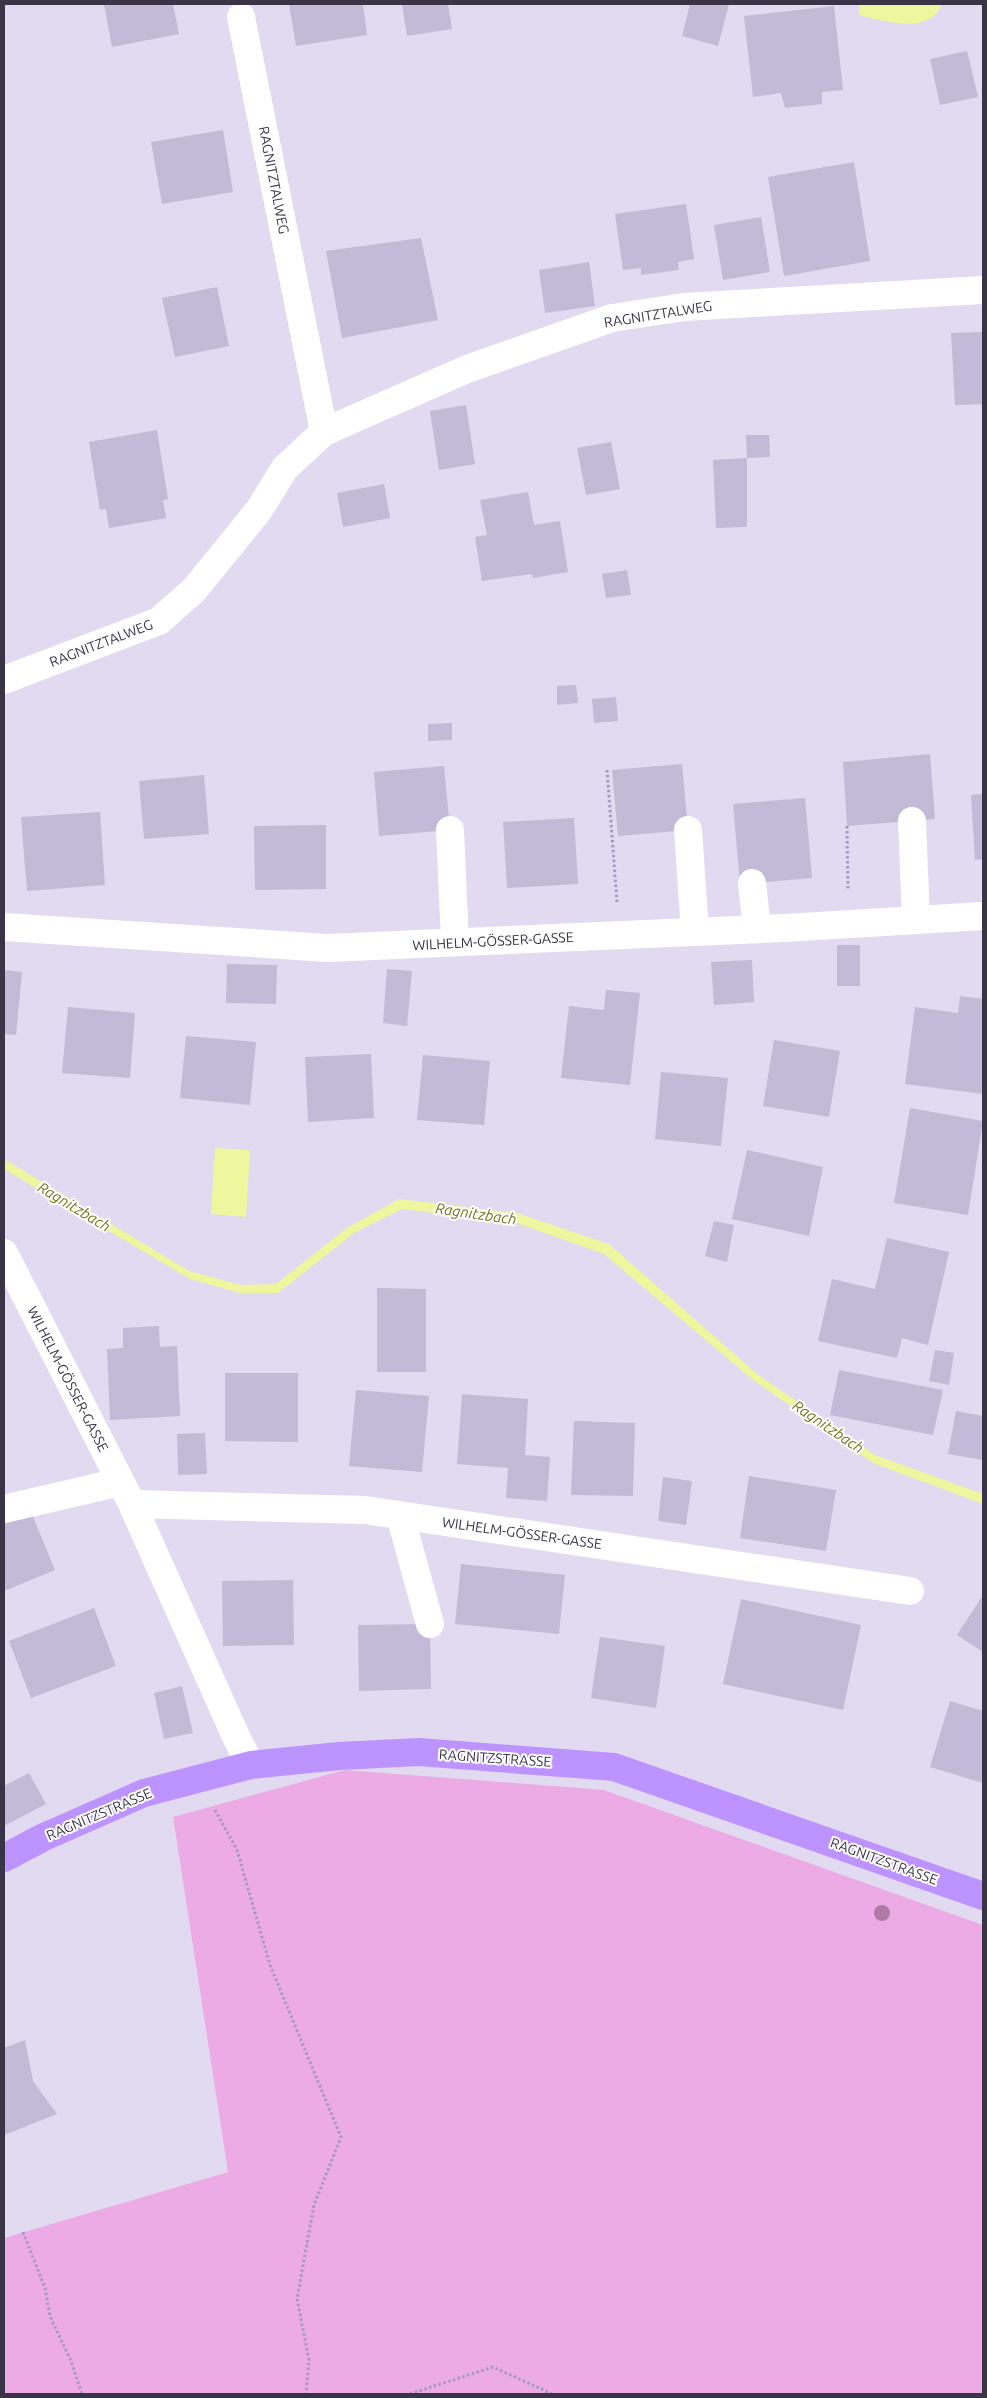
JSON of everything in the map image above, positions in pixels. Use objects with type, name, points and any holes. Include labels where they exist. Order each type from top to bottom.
[{"type":"main road","name":"RAGNITZSTRASSE","points":[[4,1858],[44,1837],[144,1793],[251,1765],[339,1756],[419,1752],[614,1767],[983,1896]]},
{"type":"street","name":"RAGNITZTALWEG","points":[[241,17],[324,432]]},
{"type":"street","name":"RAGNITZTALWEG","points":[[4,680],[159,621],[194,590],[258,510],[285,468],[324,432],[467,369],[612,318],[684,307],[983,290]]},
{"type":"street","points":[[912,821],[916,920]]},
{"type":"street","points":[[450,830],[455,942]]},
{"type":"street","points":[[688,830],[695,932]]},
{"type":"street","points":[[752,883],[757,929]]},
{"type":"street","name":"WILHELM-GÖSSER-GASSE","points":[[4,927],[328,948],[757,929],[983,916]]},
{"type":"street","name":"WILHELM-GÖSSER-GASSE","points":[[4,1253],[126,1493],[238,1742],[251,1765]]},
{"type":"street","name":"WILHELM-GÖSSER-GASSE","points":[[126,1493],[365,1510],[910,1591]]},
{"type":"street","points":[[4,1509],[126,1493]]},
{"type":"street","points":[[400,1515],[430,1624]]},
{"type":"path","points":[[607,770],[620,935]]},
{"type":"path","points":[[847,826],[847,880],[850,924]]},
{"type":"path","points":[[199,1779],[237,1850],[270,1965],[342,2137],[314,2204],[297,2299],[309,2360],[306,2394]]},
{"type":"path","points":[[23,2232],[45,2288],[50,2316],[71,2361],[82,2394]]},
{"type":"path","points":[[410,2394],[493,2367],[552,2394]]},
{"type":"shaded area","points":[[4,4],[983,4],[983,1925],[604,1790],[173,1817],[228,2172],[4,2238]]},
{"type":"shaded area","points":[[345,1770],[604,1790],[983,1925],[983,2394],[4,2394],[4,2238],[228,2172],[173,1817]]},
{"type":"water","points":[[859,4],[942,4],[936,14],[927,20],[905,24],[859,15]]},
{"type":"water","points":[[215,1148],[250,1150],[246,1217],[211,1214]]},
{"type":"water","name":"Ragnitzbach","points":[[4,1159],[189,1271],[241,1285],[276,1284],[347,1228],[399,1199],[517,1213],[609,1244],[757,1374],[875,1455],[983,1494],[983,1504],[873,1463],[753,1380],[604,1254],[517,1223],[402,1209],[354,1233],[278,1293],[240,1293],[190,1279],[4,1169]]},
{"type":"building","points":[[104,4],[173,4],[179,34],[112,47]]},
{"type":"building","points":[[289,4],[363,4],[367,35],[296,46]]},
{"type":"building","points":[[402,4],[448,4],[452,29],[407,36]]},
{"type":"building","points":[[690,4],[729,4],[718,46],[682,36]]},
{"type":"building","points":[[834,6],[843,90],[822,92],[822,104],[785,108],[781,93],[753,97],[744,16]]},
{"type":"building","points":[[967,51],[978,97],[940,105],[930,59]]},
{"type":"building","points":[[223,130],[233,192],[162,204],[151,142]]},
{"type":"building","points":[[854,162],[870,261],[784,276],[768,177]]},
{"type":"building","points":[[686,204],[694,259],[678,262],[679,270],[641,275],[641,268],[623,270],[615,214]]},
{"type":"building","points":[[761,217],[770,272],[723,280],[714,225]]},
{"type":"building","points":[[421,238],[438,320],[342,338],[326,251]]},
{"type":"building","points":[[589,262],[595,306],[545,313],[539,270]]},
{"type":"building","points":[[217,287],[229,346],[175,357],[162,298]]},
{"type":"building","points":[[983,332],[983,404],[955,405],[951,333]]},
{"type":"building","points":[[466,405],[475,464],[439,470],[430,411]]},
{"type":"building","points":[[157,430],[168,499],[163,500],[166,518],[109,528],[106,509],[100,510],[89,442]]},
{"type":"building","points":[[746,435],[769,435],[770,457],[747,458]]},
{"type":"building","points":[[611,442],[620,489],[586,495],[577,448]]},
{"type":"building","points":[[747,458],[747,527],[716,528],[713,460]]},
{"type":"building","points":[[384,484],[390,518],[343,527],[337,493]]},
{"type":"building","points":[[528,492],[534,525],[560,521],[568,572],[533,578],[532,574],[482,581],[475,537],[487,535],[480,500]]},
{"type":"building","points":[[627,570],[631,595],[606,598],[602,574]]},
{"type":"building","points":[[576,685],[578,703],[557,705],[557,686]]},
{"type":"building","points":[[616,697],[618,721],[594,723],[592,699]]},
{"type":"building","points":[[452,723],[452,740],[428,741],[428,724]]},
{"type":"building","points":[[930,754],[935,819],[847,826],[843,762]]},
{"type":"building","points":[[682,764],[688,830],[618,836],[612,770]]},
{"type":"building","points":[[444,766],[450,830],[379,836],[374,772]]},
{"type":"building","points":[[204,775],[209,834],[144,839],[139,781]]},
{"type":"building","points":[[983,794],[983,859],[975,860],[971,795]]},
{"type":"building","points":[[805,798],[812,878],[740,884],[733,804]]},
{"type":"building","points":[[100,812],[105,885],[27,891],[21,817]]},
{"type":"building","points":[[574,818],[578,884],[507,888],[503,822]]},
{"type":"building","points":[[326,825],[326,889],[255,890],[254,826]]},
{"type":"building","points":[[837,945],[860,945],[860,986],[837,986]]},
{"type":"building","points":[[752,960],[754,1002],[714,1005],[711,962]]},
{"type":"building","points":[[227,964],[277,965],[276,1004],[226,1003]]},
{"type":"building","points":[[387,969],[412,971],[407,1026],[383,1023]]},
{"type":"building","points":[[4,970],[22,972],[16,1035],[4,1034]]},
{"type":"building","points":[[606,990],[640,993],[630,1085],[561,1078],[569,1006],[604,1010]]},
{"type":"building","points":[[960,996],[983,999],[983,1094],[905,1084],[915,1007],[958,1013]]},
{"type":"building","points":[[68,1007],[135,1013],[130,1078],[62,1073]]},
{"type":"building","points":[[186,1036],[256,1042],[250,1105],[180,1098]]},
{"type":"building","points":[[774,1040],[840,1051],[829,1117],[763,1106]]},
{"type":"building","points":[[371,1054],[374,1118],[308,1122],[305,1057]]},
{"type":"building","points":[[423,1055],[490,1061],[484,1125],[417,1120]]},
{"type":"building","points":[[661,1072],[728,1078],[721,1146],[655,1139]]},
{"type":"building","points":[[910,1108],[983,1121],[968,1215],[894,1203]]},
{"type":"building","points":[[747,1150],[823,1167],[809,1236],[732,1219]]},
{"type":"building","points":[[714,1221],[734,1225],[727,1262],[705,1256]]},
{"type":"building","points":[[887,1238],[949,1252],[928,1345],[902,1338],[897,1358],[818,1341],[832,1279],[875,1289]]},
{"type":"building","points":[[377,1288],[426,1289],[426,1372],[377,1372]]},
{"type":"building","points":[[159,1326],[160,1347],[177,1346],[180,1416],[110,1420],[107,1349],[123,1348],[123,1328]]},
{"type":"building","points":[[935,1350],[954,1353],[949,1385],[929,1381]]},
{"type":"building","points":[[839,1370],[943,1390],[933,1435],[830,1415]]},
{"type":"building","points":[[225,1373],[298,1373],[298,1442],[225,1441]]},
{"type":"building","points":[[356,1390],[429,1396],[422,1472],[349,1466]]},
{"type":"building","points":[[462,1394],[528,1399],[525,1455],[550,1457],[547,1501],[506,1498],[508,1468],[457,1464]]},
{"type":"building","points":[[956,1411],[983,1416],[983,1460],[948,1454]]},
{"type":"building","points":[[574,1421],[635,1423],[633,1496],[571,1495]]},
{"type":"building","points":[[205,1433],[207,1474],[178,1475],[177,1434]]},
{"type":"building","points":[[749,1476],[836,1490],[826,1551],[740,1538]]},
{"type":"building","points":[[663,1477],[692,1481],[686,1525],[658,1521]]},
{"type":"building","points":[[29,1507],[55,1570],[4,1591],[4,1517]]},
{"type":"building","points":[[461,1564],[565,1575],[559,1634],[455,1624]]},
{"type":"building","points":[[293,1580],[294,1645],[223,1646],[222,1581]]},
{"type":"building","points":[[983,1595],[983,1652],[957,1635]]},
{"type":"building","points":[[741,1599],[861,1625],[843,1710],[723,1684]]},
{"type":"building","points":[[94,1608],[116,1666],[31,1698],[9,1641]]},
{"type":"building","points":[[430,1624],[431,1689],[359,1691],[358,1625]]},
{"type":"building","points":[[600,1637],[665,1646],[656,1708],[591,1698]]},
{"type":"building","points":[[182,1686],[193,1733],[164,1739],[154,1693]]},
{"type":"building","points":[[950,1701],[983,1711],[983,1783],[930,1767]]},
{"type":"building","points":[[29,1773],[46,1804],[4,1826],[4,1786]]},
{"type":"building","points":[[25,2040],[33,2081],[57,2114],[4,2135],[4,2048]]}]
